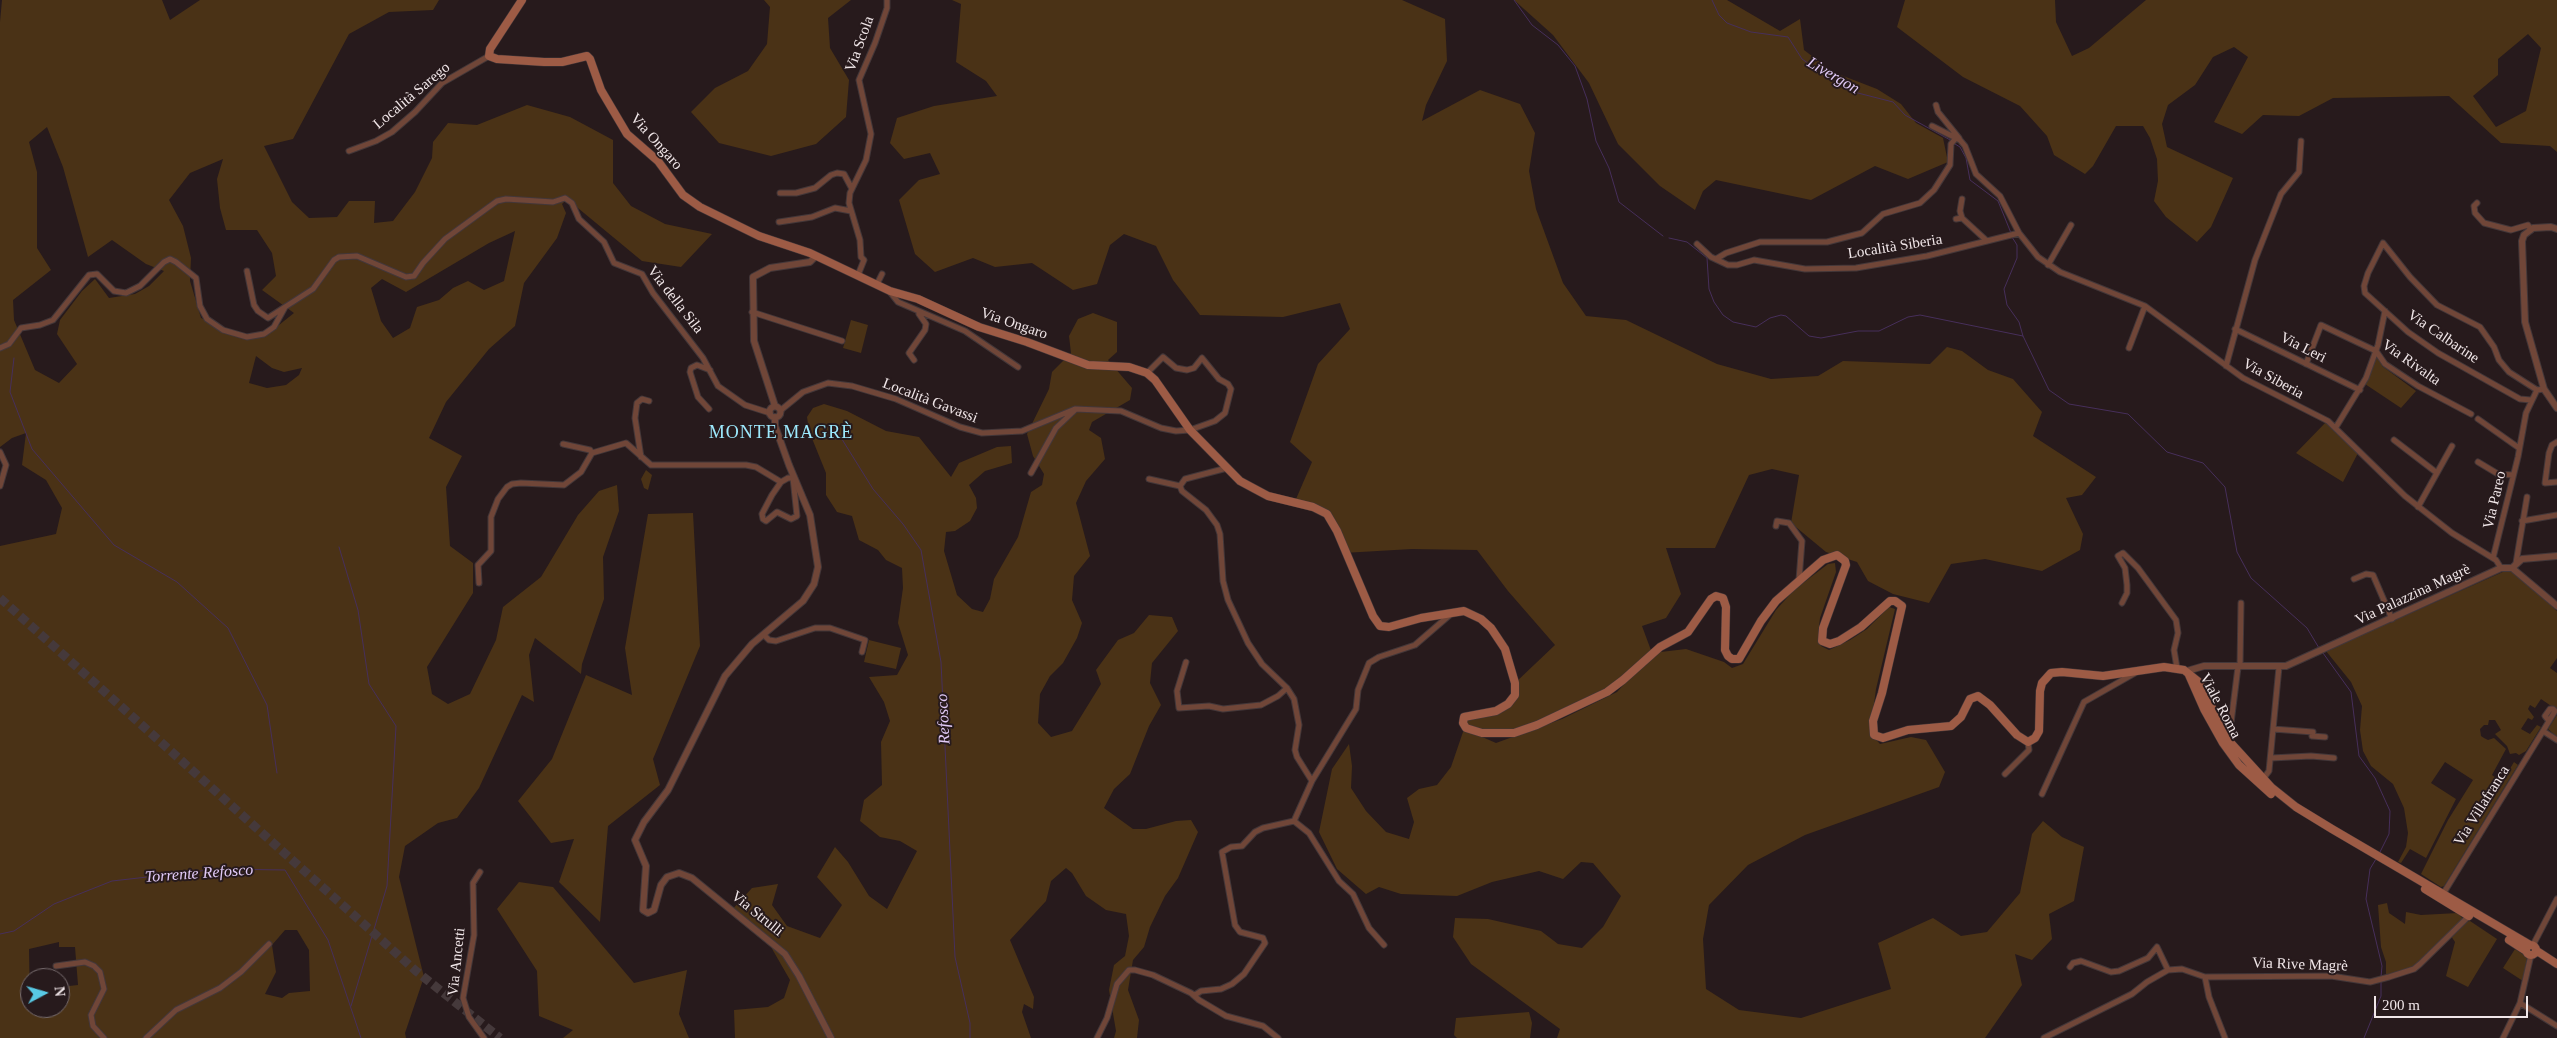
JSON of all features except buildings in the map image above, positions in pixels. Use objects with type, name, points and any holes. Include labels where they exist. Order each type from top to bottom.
[{"type":"main road","points":[[489,56],[490,49],[522,0]]},
{"type":"main road","name":"Via Ongaro","points":[[489,56],[497,59],[554,62],[587,56],[601,90],[626,134],[664,167],[684,194],[712,214],[759,236],[816,256],[890,291],[918,299],[979,328],[1027,342],[1088,365],[1129,367],[1147,373]]},
{"type":"main road","points":[[1147,373],[1155,380],[1190,430],[1240,481],[1259,493],[1313,507],[1327,514],[1337,531],[1373,616],[1380,626],[1389,627],[1464,611],[1473,614],[1491,628],[1509,661],[1515,683],[1515,695],[1508,704],[1496,712],[1464,717],[1463,723],[1466,728],[1482,733],[1514,733],[1537,725],[1611,689],[1660,647],[1688,632],[1711,599],[1716,596],[1723,598],[1726,608],[1726,650],[1728,656],[1732,659],[1739,659],[1770,608],[1799,580],[1828,557],[1837,555],[1845,561],[1846,565],[1821,634],[1822,640],[1826,643],[1833,643],[1855,631],[1885,603],[1896,600],[1900,603],[1902,610],[1873,721],[1874,735],[1883,738],[1908,730],[1951,726],[1962,717],[1970,699],[1978,696],[1990,705],[2017,735],[2028,742],[2036,738],[2040,690],[2042,683],[2051,673],[2062,672],[2103,676],[2135,673],[2164,667],[2187,671]]},
{"type":"main road","name":"Viale Roma","points":[[2187,671],[2199,682],[2229,741],[2263,779],[2296,807],[2370,855],[2557,964]]},
{"type":"main road","name":"Viale Roma","points":[[2187,671],[2204,709],[2223,743],[2239,764],[2277,799],[2343,838]]},
{"type":"street","name":"Via Scola","points":[[850,187],[866,160],[871,134],[859,80],[872,52],[887,8],[887,0]]},
{"type":"street","name":"Località Sarego","points":[[350,151],[376,141],[392,132],[415,112],[442,83],[489,56]]},
{"type":"street","name":"Via Siberia","points":[[1936,104],[1938,112],[1955,140],[1970,153],[1976,174],[2005,203],[2014,234],[2038,257],[2060,272],[2145,306],[2226,366],[2266,391],[2322,417],[2336,427],[2378,471],[2418,507],[2492,558],[2501,568]]},
{"type":"street","points":[[1932,126],[1955,140]]},
{"type":"street","name":"Località Siberia","points":[[1716,259],[1726,252],[1760,242],[1828,242],[1849,238],[1868,230],[1883,214],[1920,203],[1934,190],[1950,165],[1955,140]]},
{"type":"street","points":[[2226,366],[2255,260],[2281,194],[2299,172],[2301,142]]},
{"type":"street","points":[[780,193],[796,193],[815,188],[830,174],[844,174],[850,187],[849,203],[860,240],[861,257],[864,260],[858,275]]},
{"type":"street","name":"Via della Sila","points":[[0,348],[8,344],[21,328],[49,322],[60,312],[89,275],[97,274],[114,291],[126,294],[140,286],[164,262],[170,259],[196,278],[200,306],[207,320],[228,332],[247,337],[268,332],[279,320],[285,307],[313,289],[334,260],[339,257],[357,256],[406,277],[414,276],[445,239],[497,201],[506,198],[553,202],[565,198],[572,203],[579,219],[604,242],[614,263],[642,274],[653,293],[691,340],[718,386],[745,405],[772,415]]},
{"type":"street","points":[[1962,199],[1959,219],[1986,241]]},
{"type":"street","points":[[2477,203],[2474,206],[2475,213],[2486,224],[2511,230],[2528,225],[2531,230]]},
{"type":"street","points":[[779,222],[812,217],[836,208],[852,211]]},
{"type":"street","points":[[2048,265],[2070,225]]},
{"type":"street","points":[[2557,229],[2547,227],[2531,230],[2524,235],[2522,241],[2524,309],[2540,389],[2557,408]]},
{"type":"street","name":"Località Siberia","points":[[1697,244],[1710,257],[1728,265],[1737,265],[1754,260],[1805,269],[1856,268],[1928,256],[2014,234]]},
{"type":"street","name":"Via Calbarine","points":[[2531,400],[2520,399],[2438,353],[2408,332],[2365,293],[2364,286],[2368,273],[2383,243],[2424,293],[2437,305],[2480,327],[2494,347],[2499,360],[2509,372],[2540,389]]},
{"type":"street","points":[[772,415],[780,415],[754,341],[752,312],[753,277],[770,268],[810,262],[816,256]]},
{"type":"street","points":[[247,271],[254,305],[258,311],[268,318],[285,307]]},
{"type":"street","points":[[877,284],[882,274]]},
{"type":"street","points":[[890,291],[898,302],[917,312],[965,331],[1018,367]]},
{"type":"street","points":[[2129,348],[2145,306]]},
{"type":"street","points":[[2336,427],[2360,390],[2376,351],[2385,310]]},
{"type":"street","points":[[752,312],[842,342]]},
{"type":"street","points":[[914,360],[910,353],[925,330],[926,324],[917,312]]},
{"type":"street","name":"Via Rivalta","points":[[2306,364],[2321,325],[2376,351],[2385,364],[2418,386],[2471,414]]},
{"type":"street","name":"Via Leri","points":[[2235,329],[2360,390]]},
{"type":"street","points":[[1147,373],[1163,357],[1176,368],[1187,370],[1194,368],[1202,358],[1218,379],[1228,384],[1231,389],[1223,416],[1190,430]]},
{"type":"street","points":[[708,409],[698,397],[690,372],[691,368],[697,365],[710,370]]},
{"type":"street","name":"Località Gavassi","points":[[778,408],[803,392],[828,383],[852,386],[896,399],[960,427],[982,433],[1022,431],[1075,410],[1122,411],[1161,428],[1176,431],[1190,430]]},
{"type":"street","name":"Via Pareo","points":[[2492,558],[2531,400],[2540,389]]},
{"type":"street","points":[[641,457],[635,418],[637,403],[642,399],[648,401]]},
{"type":"street","points":[[772,415],[778,408]]},
{"type":"street","points":[[1031,473],[1056,428],[1075,410]]},
{"type":"street","points":[[772,415],[794,478],[810,515],[816,548],[817,574],[809,593],[803,601],[764,635],[768,640],[776,641],[815,628],[830,628],[865,640],[862,652]]},
{"type":"street","points":[[2478,419],[2519,448]]},
{"type":"street","points":[[2394,440],[2437,473]]},
{"type":"street","points":[[2557,442],[2552,445],[2549,453],[2545,483],[2557,482]]},
{"type":"street","points":[[479,584],[478,565],[492,551],[491,517],[498,499],[507,487],[512,484],[521,483],[564,485],[582,472],[592,453],[626,443],[632,446],[641,457],[655,466],[751,466],[781,482]]},
{"type":"street","points":[[563,444],[590,450],[592,453]]},
{"type":"street","points":[[2418,507],[2452,446]]},
{"type":"street","points":[[0,452],[6,465],[0,486]]},
{"type":"street","points":[[2478,462],[2498,474],[2513,475]]},
{"type":"street","points":[[1180,486],[1185,479],[1227,468]]},
{"type":"street","points":[[794,478],[797,506],[796,516],[793,519],[780,512],[766,520],[762,520],[762,514],[781,482],[794,478]]},
{"type":"street","points":[[1149,479],[1180,486]]},
{"type":"street","points":[[1180,486],[1182,491],[1206,510],[1217,525],[1220,534],[1223,581],[1233,612],[1257,657],[1287,688],[1294,699],[1299,725],[1295,750],[1297,758],[1312,781]]},
{"type":"street","points":[[2527,497],[2514,565],[2557,606]]},
{"type":"street","points":[[2522,521],[2557,515]]},
{"type":"street","points":[[1776,526],[1777,522],[1789,523],[1802,541],[1799,580]]},
{"type":"street","points":[[2122,603],[2127,593],[2128,585],[2125,568],[2118,556],[2123,553],[2138,568],[2176,620],[2178,633],[2174,650],[2177,668]]},
{"type":"street","name":"Via Palazzina Magrè","points":[[2279,668],[2392,619],[2501,568],[2514,565],[2522,559],[2557,556]]},
{"type":"street","points":[[2354,579],[2366,574],[2372,575],[2392,619]]},
{"type":"street","points":[[2231,723],[2239,667],[2241,604]]},
{"type":"street","points":[[1294,821],[1312,781],[1356,709],[1358,690],[1369,664],[1379,657],[1423,640],[1452,613]]},
{"type":"street","name":"Via Strulli","points":[[764,635],[739,658],[724,676],[668,790],[636,835],[636,845],[646,866],[642,907],[648,913],[654,910],[661,885],[667,877],[679,873],[692,878],[785,954],[799,976],[831,1038]]},
{"type":"street","points":[[1186,662],[1177,691],[1179,708],[1209,706],[1223,709],[1261,705],[1278,696],[1287,688]]},
{"type":"street","points":[[2187,671],[2204,666],[2279,668],[2270,770],[2263,779]]},
{"type":"street","points":[[2042,794],[2084,702],[2135,673]]},
{"type":"street","name":"Via Villafranca","points":[[2441,896],[2549,721]]},
{"type":"street","points":[[2274,730],[2313,732],[2312,736],[2325,737]]},
{"type":"street","points":[[2543,731],[2557,740]]},
{"type":"street","points":[[2005,774],[2029,750],[2028,742]]},
{"type":"street","points":[[2271,758],[2311,756],[2334,758]]},
{"type":"street","points":[[1195,995],[1201,991],[1221,990],[1232,984],[1244,974],[1265,943],[1263,938],[1240,932],[1235,925],[1222,852],[1231,847],[1242,846],[1256,832],[1263,828],[1294,821],[1310,833],[1339,881],[1353,894],[1369,928],[1384,945]]},
{"type":"street","name":"Via Ancetti","points":[[480,872],[474,883],[474,935],[463,998],[469,1017],[484,1038]]},
{"type":"street","points":[[2503,1038],[2520,1003],[2531,950],[2556,906],[2557,899]]},
{"type":"street","name":"Via Rive Magrè","points":[[2168,970],[2182,969],[2205,976],[2308,976],[2375,981],[2414,969],[2470,914]]},
{"type":"street","points":[[146,1038],[176,1010],[220,988],[241,972],[269,944]]},
{"type":"street","points":[[2044,1038],[2132,994],[2147,982],[2168,970],[2157,947],[2148,958],[2120,971],[2111,972],[2081,961],[2073,963],[2070,967]]},
{"type":"street","points":[[56,966],[85,962],[94,966],[100,972],[104,989],[91,1015],[93,1026],[104,1038]]},
{"type":"street","points":[[1097,1038],[1108,1018],[1117,984],[1129,970],[1153,975],[1195,995],[1199,1000],[1226,1016],[1263,1026],[1278,1038]]},
{"type":"street","points":[[2205,976],[2209,997],[2225,1038]]},
{"type":"street","points":[[2520,1003],[2557,1026]]},
{"type":"shaded area","points":[[2,0],[162,0],[170,20],[200,0],[439,0],[433,10],[389,12],[349,34],[293,139],[264,146],[292,202],[309,218],[337,217],[349,201],[375,201],[374,223],[393,221],[415,192],[432,158],[433,142],[448,123],[477,125],[527,105],[570,117],[613,140],[613,183],[631,206],[665,224],[712,234],[681,267],[642,261],[567,199],[562,204],[566,213],[557,238],[524,283],[515,326],[489,349],[446,402],[429,438],[462,456],[446,487],[450,546],[473,563],[473,593],[427,667],[432,694],[448,704],[470,694],[496,640],[503,607],[541,577],[578,515],[599,491],[617,485],[619,511],[603,557],[604,599],[582,664],[581,674],[535,638],[529,655],[534,702],[522,695],[479,788],[457,818],[438,823],[405,846],[399,877],[424,977],[405,1033],[406,1038],[0,1038],[0,546],[56,534],[62,508],[46,480],[22,465],[26,433],[12,438],[0,447],[0,22]],"holes":[[[47,127],[63,167],[88,257],[112,240],[146,264],[164,271],[149,286],[135,294],[109,298],[95,279],[82,291],[60,320],[57,334],[77,364],[59,383],[35,370],[14,320],[13,300],[51,270],[37,248],[37,172],[29,142]],[[223,159],[217,179],[220,208],[226,230],[257,230],[272,253],[276,276],[262,290],[294,313],[269,333],[252,339],[201,318],[190,281],[191,258],[183,226],[169,200],[190,173]],[[515,231],[504,281],[484,290],[468,281],[453,288],[439,300],[417,307],[410,328],[393,338],[381,321],[371,288],[382,279],[406,292],[489,243]],[[256,356],[272,368],[284,372],[302,368],[299,375],[286,385],[267,388],[249,383]],[[285,930],[297,930],[309,950],[310,991],[289,993],[282,998],[265,994],[276,972],[272,945]]]},
{"type":"shaded area","points":[[764,0],[851,0],[828,18],[830,48],[849,80],[846,117],[816,144],[771,156],[719,143],[691,112],[715,88],[748,71],[767,44],[770,7]]},
{"type":"shaded area","points":[[952,0],[1402,0],[1445,19],[1447,61],[1426,105],[1422,121],[1480,90],[1520,104],[1535,133],[1529,171],[1536,209],[1563,283],[1586,316],[1626,320],[1717,364],[1771,379],[1818,376],[1843,361],[1930,364],[1947,347],[1962,351],[1988,370],[2013,379],[2042,412],[2033,436],[2096,477],[2082,495],[2066,498],[2083,534],[2080,550],[2042,571],[1985,559],[1951,564],[1929,603],[1893,594],[1868,581],[1857,562],[1826,552],[1791,523],[1799,475],[1772,469],[1749,475],[1715,548],[1666,548],[1681,594],[1666,618],[1642,626],[1652,653],[1686,649],[1724,662],[1732,668],[1743,664],[1776,610],[1794,590],[1828,564],[1835,563],[1836,572],[1820,618],[1818,635],[1821,646],[1829,650],[1850,640],[1867,629],[1889,607],[1895,609],[1876,689],[1870,733],[1880,744],[1911,737],[1926,740],[1945,772],[1939,787],[1805,835],[1748,865],[1709,905],[1703,939],[1706,989],[1739,1010],[1801,1018],[1891,989],[1878,943],[1933,918],[1961,936],[1987,932],[2020,893],[2032,834],[2043,821],[2062,837],[2084,847],[2074,901],[2049,914],[2052,939],[2032,960],[2015,954],[2022,985],[1985,1038],[1557,1038],[1560,1029],[1471,964],[1453,937],[1455,918],[1488,919],[1541,931],[1558,944],[1582,948],[1603,927],[1621,896],[1593,863],[1581,862],[1563,879],[1539,871],[1492,882],[1457,896],[1401,894],[1379,887],[1366,894],[1337,869],[1319,832],[1332,769],[1349,744],[1352,766],[1351,788],[1366,811],[1386,832],[1409,839],[1414,822],[1407,798],[1419,789],[1437,785],[1451,767],[1464,729],[1496,743],[1562,719],[1617,692],[1646,660],[1623,680],[1514,733],[1482,733],[1468,727],[1466,721],[1469,716],[1488,714],[1515,695],[1515,683],[1555,645],[1508,591],[1477,550],[1412,549],[1343,553],[1331,524],[1322,514],[1293,506],[1312,462],[1290,442],[1318,364],[1350,329],[1340,303],[1283,317],[1200,315],[1173,280],[1156,246],[1124,234],[1110,245],[1097,284],[1073,290],[1032,263],[995,267],[973,258],[935,272],[915,254],[899,200],[919,180],[940,174],[930,153],[904,159],[890,143],[897,118],[934,106],[997,96],[986,81],[956,62],[961,4]]},
{"type":"shaded area","points":[[1514,0],[1727,0],[1780,31],[1800,19],[1804,50],[1833,72],[1877,89],[1901,104],[1916,123],[1943,138],[1948,162],[1908,179],[1875,166],[1811,200],[1716,180],[1703,191],[1695,210],[1660,186],[1618,144],[1589,83],[1553,35]]},
{"type":"shaded area","points":[[1905,0],[2055,0],[2056,22],[2072,56],[2089,48],[2146,0],[2557,0],[2557,152],[2550,146],[2501,143],[2449,96],[2333,98],[2299,116],[2263,115],[2242,134],[2214,122],[2248,57],[2234,47],[2213,57],[2195,85],[2168,105],[2162,124],[2167,147],[2233,178],[2211,227],[2197,242],[2166,217],[2154,201],[2158,181],[2157,159],[2150,138],[2143,126],[2116,126],[2093,166],[2085,174],[2054,155],[2047,136],[2020,106],[1963,77],[1897,27]],"holes":[[[2528,34],[2541,48],[2526,111],[2496,127],[2473,96],[2498,75],[2498,59]]]},
{"type":"shaded area","points":[[1093,313],[1117,322],[1117,352],[1108,360],[1132,388],[1130,400],[1092,422],[1089,430],[1101,438],[1105,459],[1086,481],[1076,503],[1090,556],[1074,576],[1072,600],[1082,623],[1077,638],[1063,663],[1050,676],[1040,694],[1038,723],[1051,737],[1072,731],[1101,684],[1096,670],[1118,640],[1134,633],[1149,615],[1172,617],[1178,631],[1152,663],[1150,683],[1161,705],[1149,726],[1130,774],[1114,789],[1104,808],[1133,829],[1146,829],[1176,821],[1191,820],[1198,832],[1178,878],[1165,896],[1150,927],[1144,947],[1133,960],[1128,990],[1139,1020],[1137,1038],[1114,1038],[1116,1031],[1109,990],[1114,965],[1125,956],[1129,936],[1126,914],[1106,910],[1086,896],[1072,873],[1066,868],[1051,881],[1046,901],[1010,940],[1034,997],[1033,1009],[1024,1004],[1022,1012],[1031,1038],[735,1038],[734,1010],[768,1007],[784,998],[790,980],[771,947],[729,913],[752,888],[778,884],[772,905],[787,926],[820,938],[842,905],[817,877],[835,847],[848,862],[869,896],[887,909],[917,851],[900,841],[880,837],[860,821],[864,800],[882,785],[881,742],[890,721],[884,702],[869,677],[897,675],[908,655],[898,623],[903,588],[902,568],[886,560],[878,550],[859,540],[852,516],[837,512],[826,495],[826,473],[809,431],[807,417],[813,408],[824,404],[847,411],[886,431],[919,437],[951,477],[959,463],[997,447],[1011,446],[1012,463],[985,471],[969,485],[976,498],[977,508],[970,521],[955,531],[946,532],[944,551],[957,595],[972,609],[983,612],[990,599],[994,579],[1018,537],[1031,492],[1042,485],[1044,474],[1033,456],[1027,434],[1049,389],[1052,372],[1071,353],[1069,336],[1078,319]]},
{"type":"shaded area","points":[[851,320],[868,325],[861,353],[843,348]]},
{"type":"shaded area","points":[[2378,354],[2385,364],[2382,366],[2416,391],[2401,408],[2362,382]]},
{"type":"shaded area","points":[[2326,422],[2358,453],[2343,482],[2296,453]]},
{"type":"shaded area","points":[[646,470],[652,475],[648,490],[644,488],[641,479]]},
{"type":"shaded area","points":[[693,513],[700,646],[653,759],[660,785],[608,826],[600,922],[559,882],[574,839],[551,843],[518,801],[552,759],[586,675],[632,695],[625,648],[648,514]]},
{"type":"shaded area","points":[[2505,571],[2514,572],[2557,611],[2557,658],[2550,668],[2557,673],[2557,710],[2541,699],[2535,708],[2530,705],[2528,709],[2534,717],[2532,720],[2528,718],[2521,729],[2530,734],[2537,725],[2541,727],[2526,751],[2519,755],[2516,753],[2510,754],[2507,746],[2495,734],[2501,730],[2495,720],[2489,720],[2488,725],[2484,725],[2480,729],[2481,736],[2488,740],[2494,738],[2506,749],[2492,775],[2502,782],[2514,762],[2518,765],[2444,886],[2441,887],[2421,874],[2448,820],[2473,780],[2445,762],[2431,783],[2456,799],[2426,858],[2410,849],[2401,863],[2398,862],[2406,847],[2408,833],[2404,808],[2393,784],[2371,766],[2363,751],[2360,730],[2362,706],[2351,682],[2326,651]]},
{"type":"shaded area","points":[[869,640],[901,648],[896,669],[864,662]]},
{"type":"shaded area","points":[[2557,715],[2557,737],[2548,729]]},
{"type":"shaded area","points":[[519,882],[553,887],[634,983],[687,970],[679,1014],[689,1038],[563,1038],[573,1030],[539,1016],[537,971],[497,909]]},
{"type":"shaded area","points":[[2387,903],[2389,913],[2405,924],[2406,912],[2421,915],[2458,913],[2463,919],[2431,952],[2413,967],[2386,976],[2386,962],[2381,947],[2378,905]]},
{"type":"shaded area","points":[[2470,921],[2497,939],[2468,987],[2446,976],[2455,942],[2451,936],[2466,922]]},
{"type":"shaded area","points":[[2515,949],[2527,957],[2523,981],[2503,968]]},
{"type":"shaded area","points":[[1529,1012],[1532,1023],[1530,1038],[1457,1038],[1454,1035],[1456,1018]]},
{"type":"waterway","points":[[1514,0],[1532,25],[1558,45],[1575,66],[1587,99],[1596,141],[1609,168],[1619,202],[1663,236]]},
{"type":"waterway","name":"Livergon","points":[[1712,0],[1719,15],[1727,23],[1751,32],[1788,37],[1802,59],[1829,78],[1854,92],[1893,102],[1905,115],[1952,141]]},
{"type":"waterway","name":"Livergon","points":[[1955,144],[1960,147],[1966,158],[1970,180],[1998,201],[2011,233]]},
{"type":"waterway","name":"Livergon","points":[[2012,237],[2017,245],[2017,258],[2004,289],[2007,305],[2019,322],[2023,336]]},
{"type":"waterway","points":[[1669,238],[1687,242],[1707,258],[1709,289],[1714,302],[1723,315],[1733,322],[1756,327],[1770,318],[1781,315],[1786,316],[1809,336],[1821,338],[1858,331],[1879,331],[1908,317],[1920,315],[2023,336],[2049,390],[2069,404],[2128,414],[2167,452],[2203,463],[2225,487],[2237,552],[2251,578],[2307,628],[2319,648]]},
{"type":"waterway","points":[[14,358],[10,392],[32,449],[114,545],[177,582],[228,628],[267,705],[277,773]]},
{"type":"waterway","name":"Refosco","points":[[835,428],[873,489],[903,524],[921,550],[941,662],[955,957],[970,1023],[970,1038]]},
{"type":"waterway","points":[[339,547],[358,610],[369,684],[396,726],[387,886],[351,1006]]},
{"type":"waterway","points":[[2323,653],[2351,692],[2359,756],[2375,778],[2390,811],[2389,834],[2379,854]]},
{"type":"waterway","points":[[2376,859],[2370,869],[2366,899],[2382,966],[2381,977]]},
{"type":"waterway","name":"Torrente Refosco","points":[[0,934],[14,931],[54,904],[112,881],[218,869],[285,870],[328,940],[361,1038]]},
{"type":"waterway","points":[[2364,1038],[2381,996],[2381,981]]},
{"type":"tunnel","points":[[0,598],[416,971],[500,1038]]},
{"type":"district","name":"MONTE MAGRÈ","points":[[781,433]]}]
